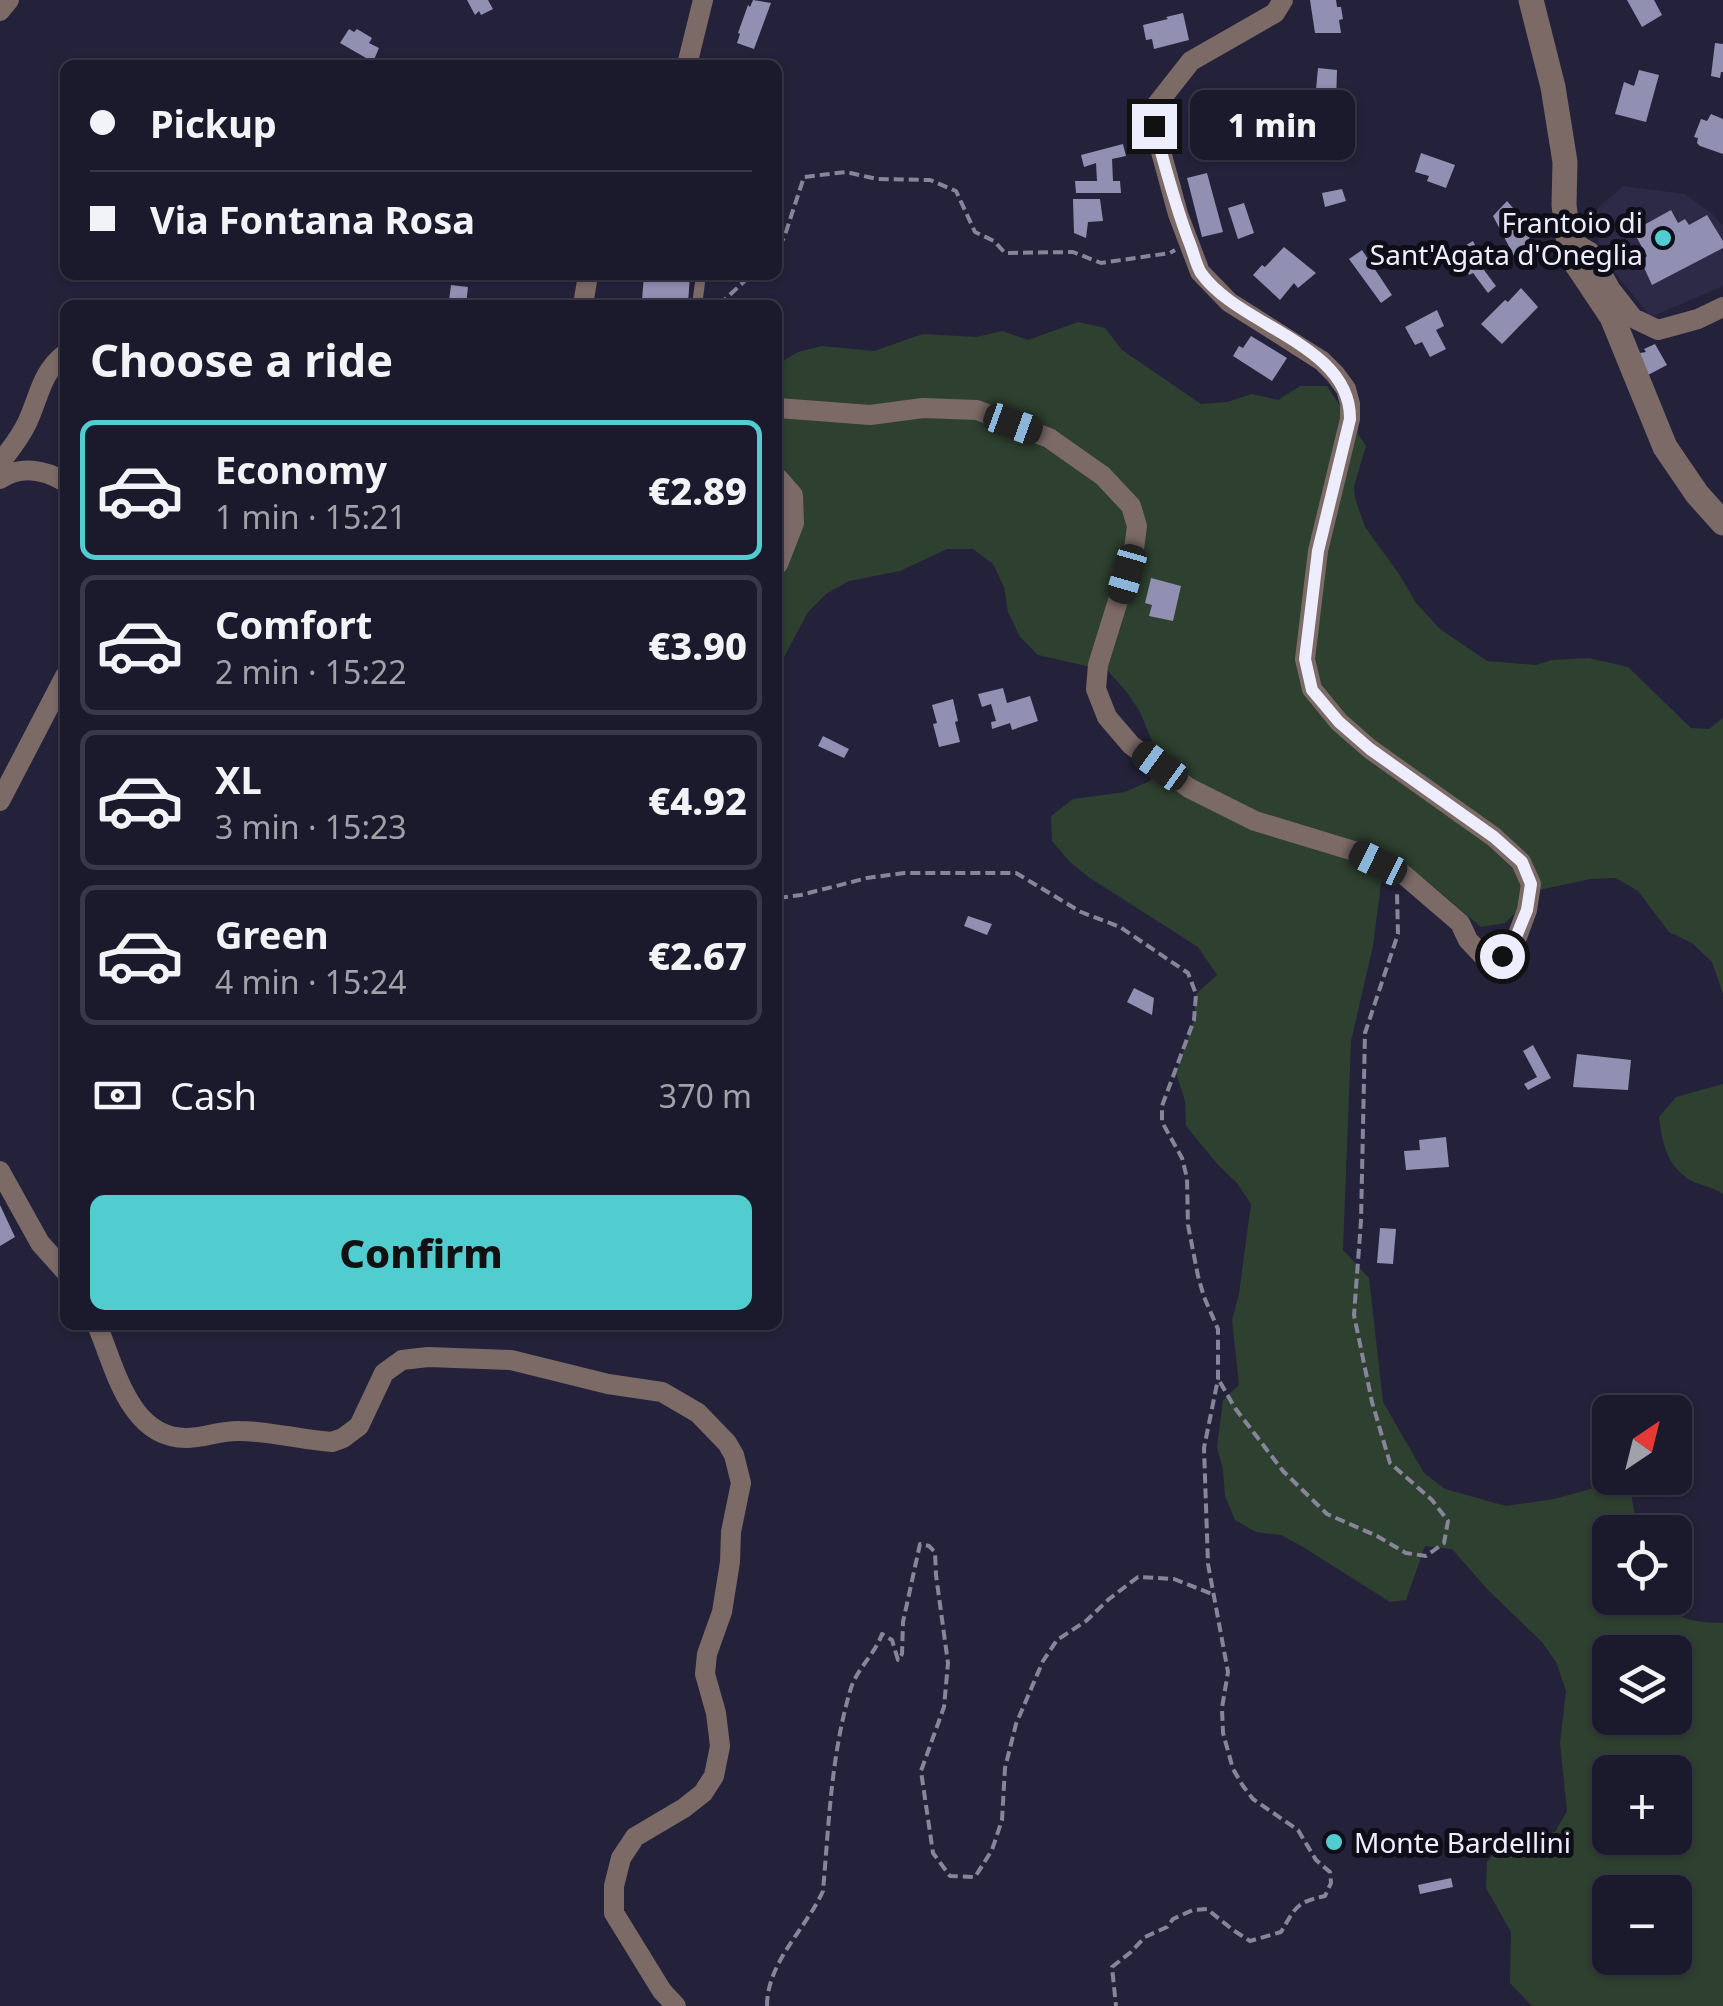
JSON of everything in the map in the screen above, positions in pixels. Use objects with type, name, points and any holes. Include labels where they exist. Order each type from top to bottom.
[{"type":"street","points":[[0,11],[9,0]]},
{"type":"street","points":[[688,60],[703,0]]},
{"type":"street","points":[[782,408],[870,415],[923,408],[977,410],[1050,438],[1104,476],[1131,506],[1137,526],[1134,549],[1098,665],[1096,688],[1107,717],[1130,745],[1189,788],[1254,821],[1354,851],[1403,874],[1460,924],[1484,957],[1502,956],[1516,937],[1527,910],[1531,884],[1522,862],[1494,837],[1370,749],[1339,722],[1312,690],[1305,659],[1318,551],[1350,419],[1346,390],[1322,361],[1229,302],[1200,272],[1178,214],[1154,126],[1154,108],[1191,61],[1275,13],[1283,0]]},
{"type":"street","points":[[1532,0],[1553,87],[1565,162],[1564,205],[1574,260],[1624,342],[1664,447],[1696,494],[1723,524]]},
{"type":"street","points":[[1569,245],[1576,244],[1590,252],[1611,290],[1634,318],[1658,330],[1723,307]]},
{"type":"street","points":[[0,463],[17,442],[41,383],[60,357]]},
{"type":"street","points":[[0,479],[7,474],[34,471],[60,479]]},
{"type":"street","points":[[782,482],[794,495],[794,523],[782,554]]},
{"type":"street","points":[[0,802],[60,686]]},
{"type":"street","points":[[0,1171],[40,1243],[60,1265]]},
{"type":"street","points":[[99,1330],[126,1398],[144,1422],[166,1436],[186,1438],[236,1430],[332,1442],[359,1426],[384,1372],[402,1360],[428,1357],[512,1360],[608,1384],[662,1392],[698,1413],[727,1444],[741,1483],[722,1612],[705,1674],[720,1746],[714,1776],[703,1793],[684,1808],[636,1837],[620,1858],[614,1886],[614,1913],[676,2006]]},
{"type":"path","points":[[782,241],[804,177],[846,172],[880,179],[930,180],[956,191],[975,232],[994,241],[1005,253],[1073,252],[1101,263],[1170,253],[1189,242]]},
{"type":"path","points":[[724,300],[746,280]]},
{"type":"path","points":[[782,897],[904,873],[1016,873],[1081,912],[1120,927],[1188,973],[1196,994],[1194,1020],[1162,1106],[1162,1122],[1182,1158],[1187,1178],[1188,1224],[1204,1297],[1218,1329],[1218,1379],[1204,1448],[1208,1564],[1228,1672],[1222,1708],[1223,1733],[1233,1770],[1253,1799],[1298,1830],[1316,1860],[1330,1872],[1331,1884],[1325,1896],[1311,1899],[1292,1911],[1278,1933],[1250,1941],[1207,1909],[1173,1918],[1168,1928],[1145,1938],[1112,1967],[1116,2006]]},
{"type":"path","points":[[1218,1379],[1283,1472],[1327,1514],[1406,1553],[1426,1556],[1444,1543],[1448,1521],[1432,1500],[1390,1463],[1372,1402],[1354,1315],[1365,1033],[1398,934],[1396,894],[1403,874]]},
{"type":"path","points":[[767,2006],[767,1995],[784,1954],[823,1891],[836,1747],[853,1683],[882,1634],[892,1640],[898,1660],[902,1654],[903,1622],[920,1544],[935,1552],[948,1664],[944,1707],[920,1771],[933,1853],[950,1876],[974,1877],[992,1850],[1002,1820],[1005,1768],[1016,1724],[1056,1640],[1086,1622],[1108,1598],[1138,1577],[1174,1580],[1212,1594]]},
{"type":"shaded area","name":"Frantoio di Sant'Agata d'Oneglia","points":[[1623,186],[1685,194],[1711,213],[1723,226],[1723,286],[1651,317],[1614,272],[1600,248],[1593,213]]},
{"type":"green space","points":[[1078,322],[1105,328],[1122,350],[1201,404],[1227,402],[1252,394],[1278,400],[1300,386],[1327,386],[1366,446],[1354,486],[1365,527],[1416,603],[1440,629],[1487,661],[1536,665],[1589,658],[1628,667],[1691,728],[1709,729],[1723,718],[1723,994],[1712,962],[1692,943],[1669,932],[1638,891],[1616,878],[1590,879],[1539,890],[1505,923],[1481,927],[1423,878],[1386,875],[1381,884],[1373,946],[1351,1041],[1343,1250],[1369,1278],[1383,1402],[1424,1473],[1445,1489],[1506,1506],[1592,1489],[1592,1495],[1631,1495],[1635,1515],[1592,1515],[1592,1615],[1678,1615],[1723,1623],[1723,2006],[1532,2006],[1510,1983],[1511,1932],[1486,1888],[1487,1862],[1502,1843],[1555,1832],[1567,1811],[1560,1743],[1566,1691],[1556,1662],[1542,1642],[1452,1549],[1425,1546],[1406,1600],[1390,1602],[1281,1535],[1256,1532],[1235,1520],[1225,1496],[1217,1447],[1223,1400],[1239,1385],[1232,1320],[1251,1204],[1186,1126],[1185,1101],[1176,1073],[1194,1020],[1196,994],[1217,975],[1198,947],[1090,878],[1052,841],[1051,816],[1073,799],[1125,792],[1150,781],[1159,758],[1140,712],[1126,691],[1108,671],[1038,655],[1020,637],[993,564],[973,549],[947,549],[900,571],[849,581],[826,594],[808,612],[782,659],[782,362],[798,352],[822,346],[874,351],[923,334],[976,337],[1002,331],[1028,340]]},
{"type":"green space","points":[[1723,1084],[1723,1194],[1692,1181],[1677,1169],[1664,1145],[1659,1117],[1676,1097]]},
{"type":"building","points":[[467,0],[488,0],[493,9],[475,15]]},
{"type":"building","points":[[753,0],[771,3],[754,49],[737,43]]},
{"type":"building","points":[[1310,0],[1336,0],[1343,19],[1339,20],[1341,33],[1315,33]]},
{"type":"building","points":[[1627,0],[1654,0],[1662,15],[1642,27]]},
{"type":"building","points":[[1183,13],[1189,40],[1154,49],[1152,39],[1146,40],[1143,25]]},
{"type":"building","points":[[349,29],[357,29],[379,48],[374,60],[370,60],[340,43]]},
{"type":"building","points":[[1715,43],[1723,44],[1720,78],[1711,76]]},
{"type":"building","points":[[1318,68],[1337,70],[1337,128],[1313,122]]},
{"type":"building","points":[[1639,70],[1659,75],[1646,122],[1615,114],[1624,82],[1634,86]]},
{"type":"building","points":[[1252,88],[1288,94],[1282,130],[1246,125]]},
{"type":"building","points":[[1711,114],[1723,119],[1723,154],[1700,146],[1694,137],[1701,119],[1707,121]]},
{"type":"building","points":[[1123,144],[1126,156],[1112,159],[1113,181],[1120,181],[1121,193],[1076,193],[1075,181],[1097,181],[1096,163],[1084,167],[1081,155]]},
{"type":"building","points":[[1421,153],[1455,165],[1446,188],[1415,172]]},
{"type":"building","points":[[1207,173],[1223,232],[1202,237],[1187,178]]},
{"type":"building","points":[[1342,189],[1346,201],[1325,207],[1322,193]]},
{"type":"building","points":[[1073,199],[1100,199],[1103,221],[1088,222],[1086,238],[1074,233]]},
{"type":"building","points":[[1507,201],[1530,237],[1530,247],[1514,256],[1493,216]]},
{"type":"building","points":[[1244,203],[1254,233],[1238,239],[1228,208]]},
{"type":"building","points":[[1671,210],[1678,223],[1685,219],[1689,225],[1707,215],[1723,241],[1723,248],[1652,285],[1641,261],[1647,256],[1633,231]]},
{"type":"building","points":[[1473,241],[1485,265],[1481,266],[1496,286],[1488,293],[1473,273],[1469,275],[1458,250]]},
{"type":"building","points":[[1284,247],[1316,273],[1298,288],[1294,283],[1280,300],[1253,275]]},
{"type":"building","points":[[1362,250],[1392,295],[1381,303],[1349,259]]},
{"type":"building","points":[[644,280],[690,280],[688,300],[642,300]]},
{"type":"building","points":[[451,285],[468,287],[467,300],[449,300]]},
{"type":"building","points":[[1521,288],[1538,307],[1502,344],[1481,324]]},
{"type":"building","points":[[1437,310],[1444,326],[1436,330],[1446,349],[1430,357],[1422,342],[1415,345],[1405,327]]},
{"type":"building","points":[[1251,336],[1287,358],[1272,381],[1233,356]]},
{"type":"building","points":[[1655,344],[1667,365],[1648,375],[1640,363],[1640,353]]},
{"type":"building","points":[[1151,578],[1181,586],[1173,621],[1149,616],[1152,605],[1145,603]]},
{"type":"building","points":[[1003,688],[1007,703],[1030,696],[1038,721],[1012,730],[1010,723],[992,729],[991,722],[996,721],[991,704],[982,707],[978,694]]},
{"type":"building","points":[[953,699],[960,742],[939,747],[932,705]]},
{"type":"building","points":[[823,736],[849,749],[844,758],[818,746]]},
{"type":"building","points":[[968,916],[992,924],[987,935],[964,926]]},
{"type":"building","points":[[1134,988],[1154,998],[1152,1015],[1127,1002]]},
{"type":"building","points":[[1533,1045],[1551,1078],[1528,1090],[1524,1084],[1537,1077],[1523,1051]]},
{"type":"building","points":[[1577,1054],[1631,1060],[1628,1090],[1573,1087]]},
{"type":"building","points":[[1446,1137],[1449,1167],[1406,1170],[1404,1151],[1420,1150],[1419,1140]]},
{"type":"building","points":[[0,1205],[15,1237],[0,1246]]},
{"type":"building","points":[[1380,1228],[1396,1229],[1393,1264],[1377,1263]]},
{"type":"building","points":[[1451,1878],[1453,1887],[1420,1894],[1418,1885]]},
{"type":"place","name":"Frantoio di Sant'Agata d'Oneglia","points":[[1663,238]]},
{"type":"place","name":"Monte Bardellini","points":[[1334,1842]]},
{"type":"route","points":[[1154,126],[1178,214],[1200,272],[1229,302],[1322,361],[1346,390],[1350,419],[1318,551],[1305,659],[1312,690],[1339,722],[1370,749],[1494,837],[1522,862],[1531,884],[1527,910],[1516,937],[1502,956]]}]
